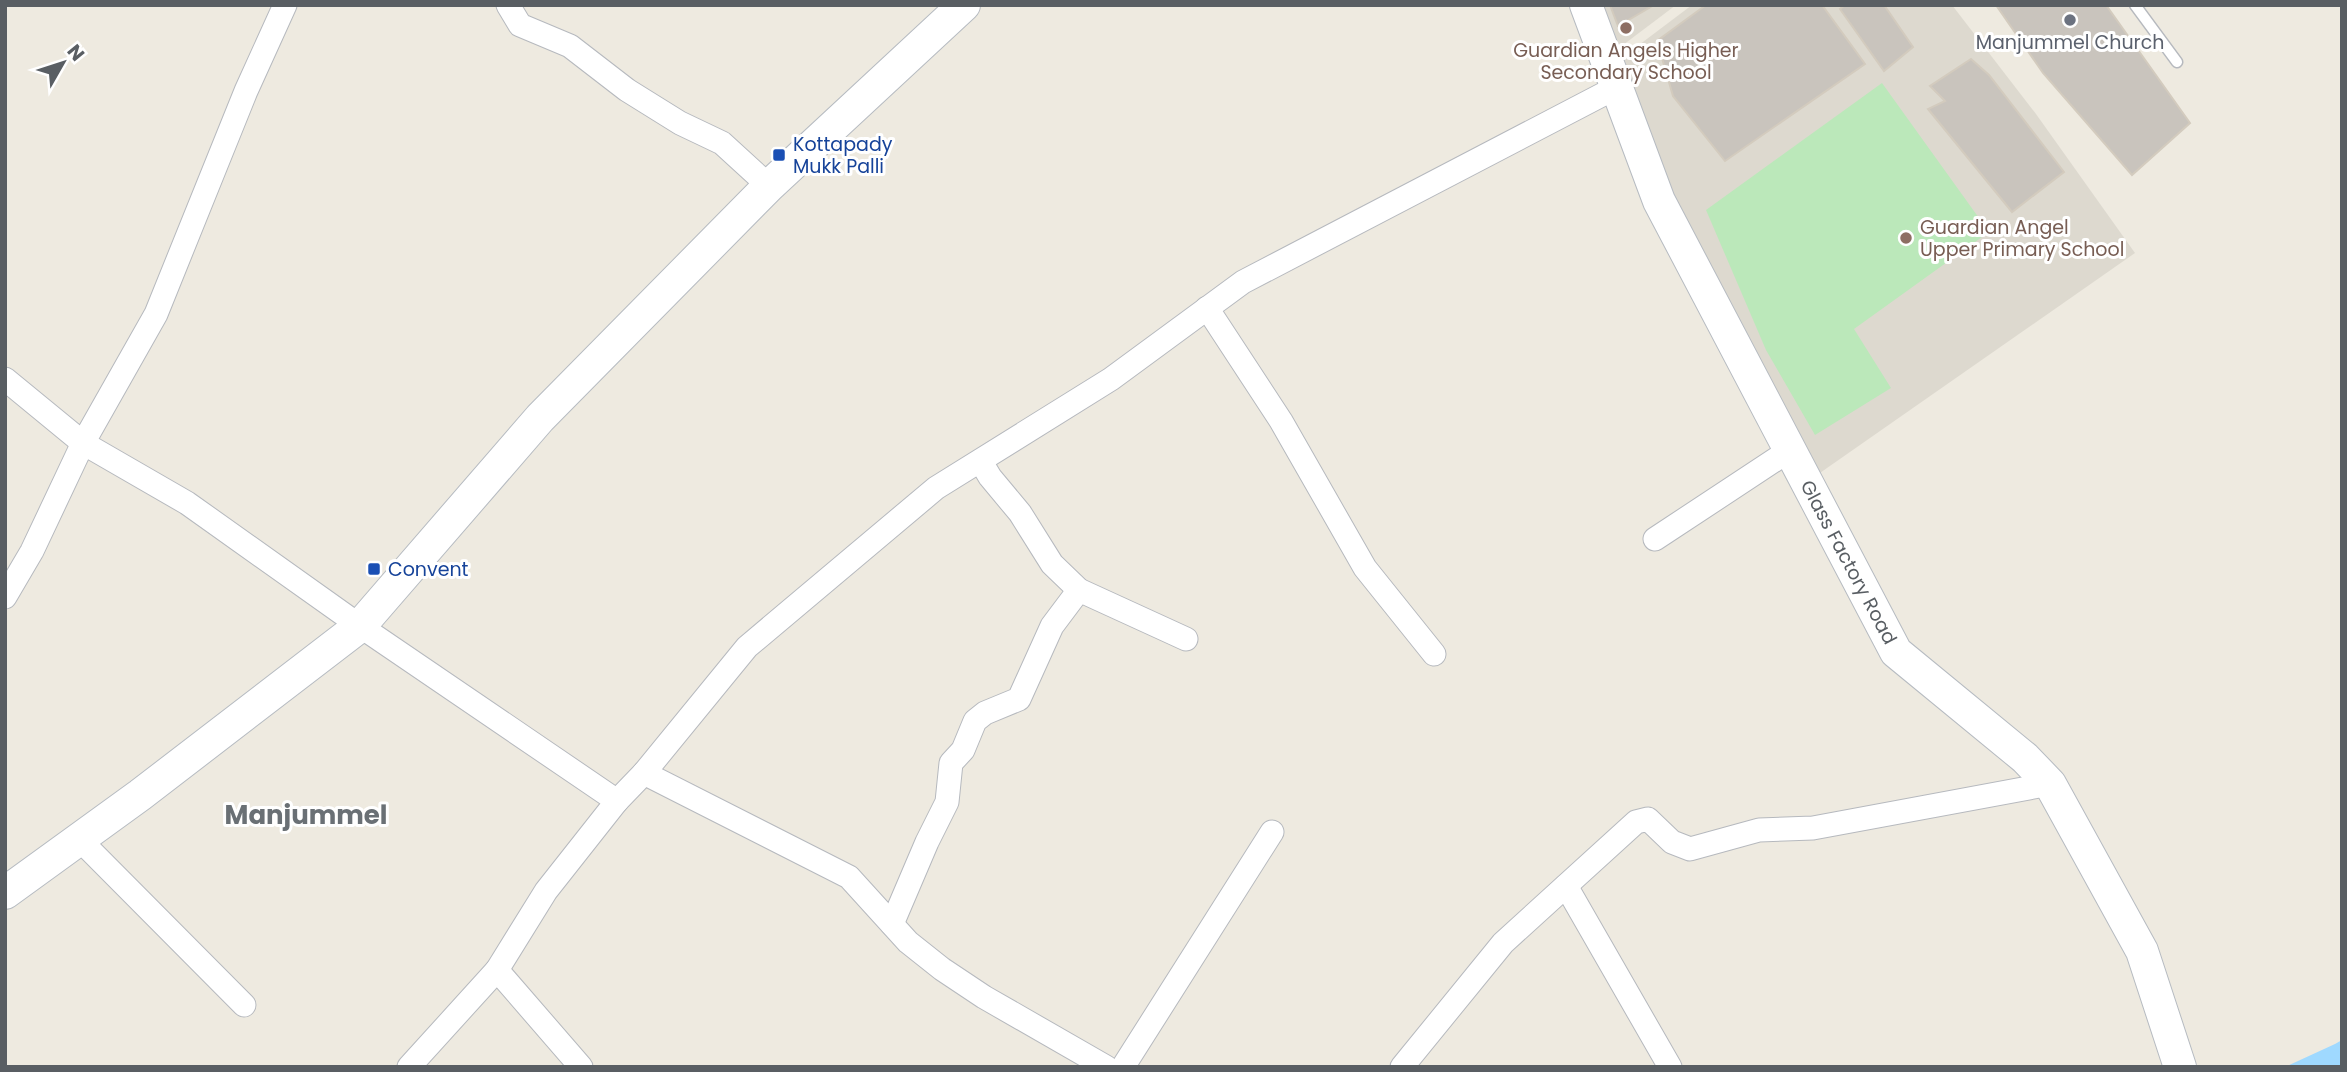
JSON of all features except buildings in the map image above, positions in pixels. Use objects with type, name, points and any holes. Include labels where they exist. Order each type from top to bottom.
[{"type":"main road","points":[[5,893],[360,626],[540,418],[769,186],[964,5]]},
{"type":"main road","name":"Glass Factory Road","points":[[1586,5],[1659,201],[1896,652],[2025,758],[2050,785],[2142,951],[2180,1067]]},
{"type":"street","points":[[5,597],[32,551],[83,443],[156,314],[246,92],[285,5]]},
{"type":"street","points":[[508,5],[520,25],[570,46],[626,90],[680,123],[722,144],[769,186]]},
{"type":"street","points":[[409,1067],[497,970],[545,891],[747,647],[936,488],[1111,379],[1243,282],[1617,87]]},
{"type":"street","points":[[1207,308],[1281,421],[1365,568],[1434,654]]},
{"type":"street","points":[[5,379],[83,443],[187,503],[360,626],[617,801]]},
{"type":"street","points":[[1655,539],[1790,450]]},
{"type":"street","points":[[981,462],[1020,513],[1052,564],[1079,590],[1186,639]]},
{"type":"street","points":[[892,924],[947,802],[951,763],[964,750],[975,721],[985,713],[1019,699],[1052,626],[1079,590]]},
{"type":"street","points":[[644,773],[849,877],[908,942],[953,976],[1106,1067]]},
{"type":"street","points":[[1402,1067],[1503,943],[1636,822],[1648,819],[1672,842],[1690,849],[1759,830],[1813,828],[2050,785]]},
{"type":"street","points":[[1123,1067],[1272,832]]},
{"type":"street","points":[[79,839],[244,1005]]},
{"type":"street","points":[[1566,886],[1670,1067]]},
{"type":"street","points":[[497,970],[581,1067]]},
{"type":"lane","points":[[2135,5],[2177,62]]},
{"type":"shaded area","name":"Guardian Angels Higher Secondary School","points":[[1598,5],[1676,5],[1615,51]]},
{"type":"shaded area","name":"Guardian Angel Upper Primary School","points":[[1692,5],[1952,5],[2036,114],[2135,253],[1817,475],[1680,224],[1619,60]]},
{"type":"green space","points":[[1882,83],[1989,232],[1854,329],[1891,388],[1815,435],[1766,350],[1706,210]]},
{"type":"water","points":[[2342,1040],[2342,1067],[2285,1067],[2335,1044]]},
{"type":"place","name":"Manjummel Church","points":[[2070,20]]},
{"type":"place","name":"Guardian Angels Higher Secondary School","points":[[1626,28]]},
{"type":"place","name":"Kottapady Mukk Palli","points":[[779,155]]},
{"type":"place","name":"Guardian Angel Upper Primary School","points":[[1906,238]]},
{"type":"place","name":"Convent","points":[[374,569]]},
{"type":"district","name":"Manjummel","points":[[306,815]]}]
